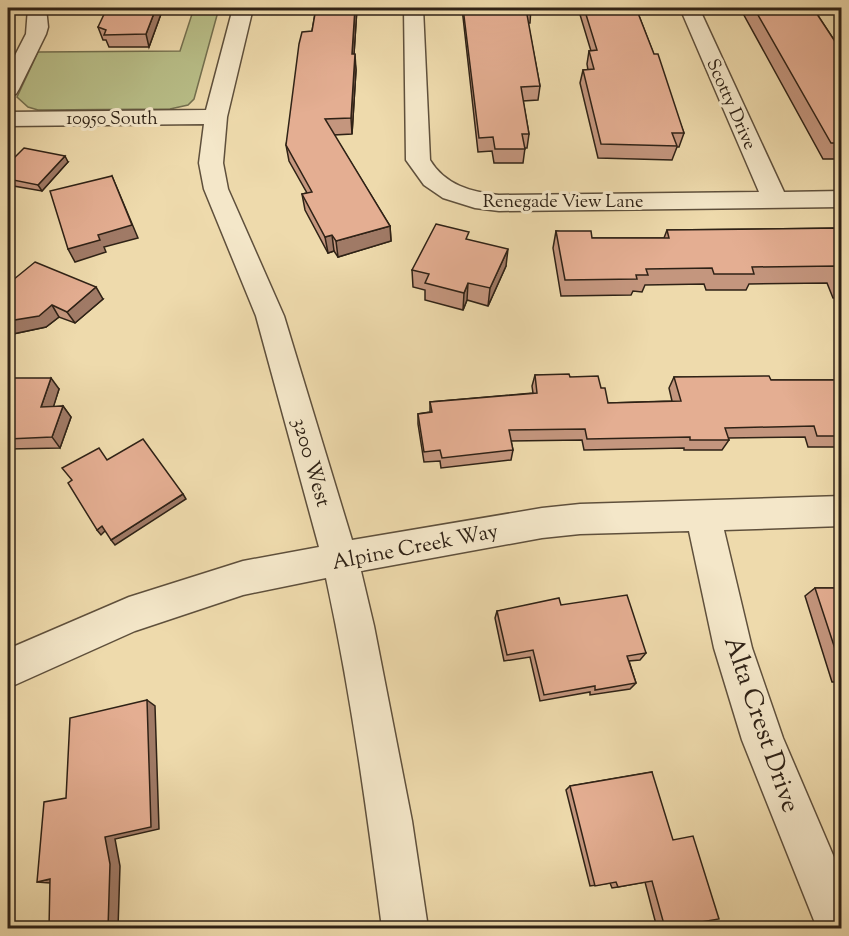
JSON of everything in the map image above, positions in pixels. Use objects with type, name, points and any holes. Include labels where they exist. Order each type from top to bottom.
[{"type":"street","points":[[8,89],[31,46],[38,27],[37,8]]},
{"type":"street","name":"3200 West","points":[[243,8],[216,117],[211,163],[216,189],[270,316],[340,560],[355,626],[388,809],[405,928]]},
{"type":"street","name":"Renegade View Lane","points":[[413,8],[416,150],[423,170],[441,188],[468,199],[499,203],[842,199]]},
{"type":"street","name":"Scotty Drive","points":[[690,8],[775,200]]},
{"type":"street","points":[[8,46],[31,46]]},
{"type":"street","name":"10950 South","points":[[8,118],[216,117]]},
{"type":"street","name":"Alpine Creek Way","points":[[8,669],[129,615],[183,596],[243,578],[422,543],[542,523],[618,516],[842,511]]},
{"type":"street","name":"Alta Crest Drive","points":[[703,514],[734,648],[764,740],[840,928]]},
{"type":"green space","points":[[194,8],[219,8],[194,99],[188,105],[170,109],[38,110],[28,107],[17,97],[38,52],[180,51]]},
{"type":"building","points":[[107,8],[156,8],[146,34],[104,35],[106,30],[98,27]]},
{"type":"building","points":[[316,8],[355,8],[351,118],[325,119],[390,226],[336,241],[332,235],[325,237],[302,194],[312,192],[286,145],[299,44],[302,32],[312,31]]},
{"type":"building","points":[[463,8],[531,8],[526,9],[540,86],[521,87],[529,134],[522,134],[525,149],[495,149],[493,137],[479,138]]},
{"type":"building","points":[[584,8],[636,8],[654,54],[658,54],[684,133],[672,133],[677,146],[601,144],[583,70],[594,69],[589,51],[597,50]]},
{"type":"building","points":[[754,8],[813,8],[842,52],[842,143],[831,143]]},
{"type":"building","points":[[24,148],[65,156],[38,185],[8,179],[8,164]]},
{"type":"building","points":[[112,176],[132,225],[98,235],[100,240],[68,249],[50,191]]},
{"type":"building","points":[[436,224],[469,232],[466,239],[508,249],[490,288],[468,283],[464,293],[425,283],[429,274],[412,270]]},
{"type":"building","points":[[842,228],[842,276],[837,266],[752,267],[754,274],[714,274],[712,268],[646,269],[648,275],[636,275],[637,279],[565,280],[556,231],[591,231],[592,238],[669,238],[667,230]]},
{"type":"building","points":[[35,262],[96,287],[67,312],[52,305],[39,316],[8,321],[8,284]]},
{"type":"building","points":[[569,374],[570,377],[598,376],[601,388],[605,388],[608,403],[681,401],[674,377],[769,376],[771,380],[842,380],[842,436],[817,436],[814,426],[725,428],[729,440],[690,440],[690,437],[587,439],[585,429],[509,430],[513,450],[442,458],[440,450],[424,452],[418,414],[432,412],[430,402],[537,393],[535,375]]},
{"type":"building","points":[[8,378],[51,378],[41,407],[63,406],[52,437],[8,439]]},
{"type":"building","points":[[143,439],[183,494],[111,540],[102,526],[97,530],[68,483],[72,480],[62,468],[99,448],[107,460]]},
{"type":"building","points":[[815,588],[842,588],[842,670]]},
{"type":"building","points":[[627,595],[646,653],[627,656],[636,683],[595,690],[595,686],[544,695],[533,650],[507,655],[497,611],[559,598],[561,605]]},
{"type":"building","points":[[147,700],[151,827],[105,837],[110,864],[108,928],[49,928],[50,879],[37,882],[44,802],[66,798],[70,718]]},
{"type":"building","points":[[652,772],[673,840],[693,836],[719,919],[665,928],[652,881],[618,887],[616,882],[595,886],[570,786]]}]
